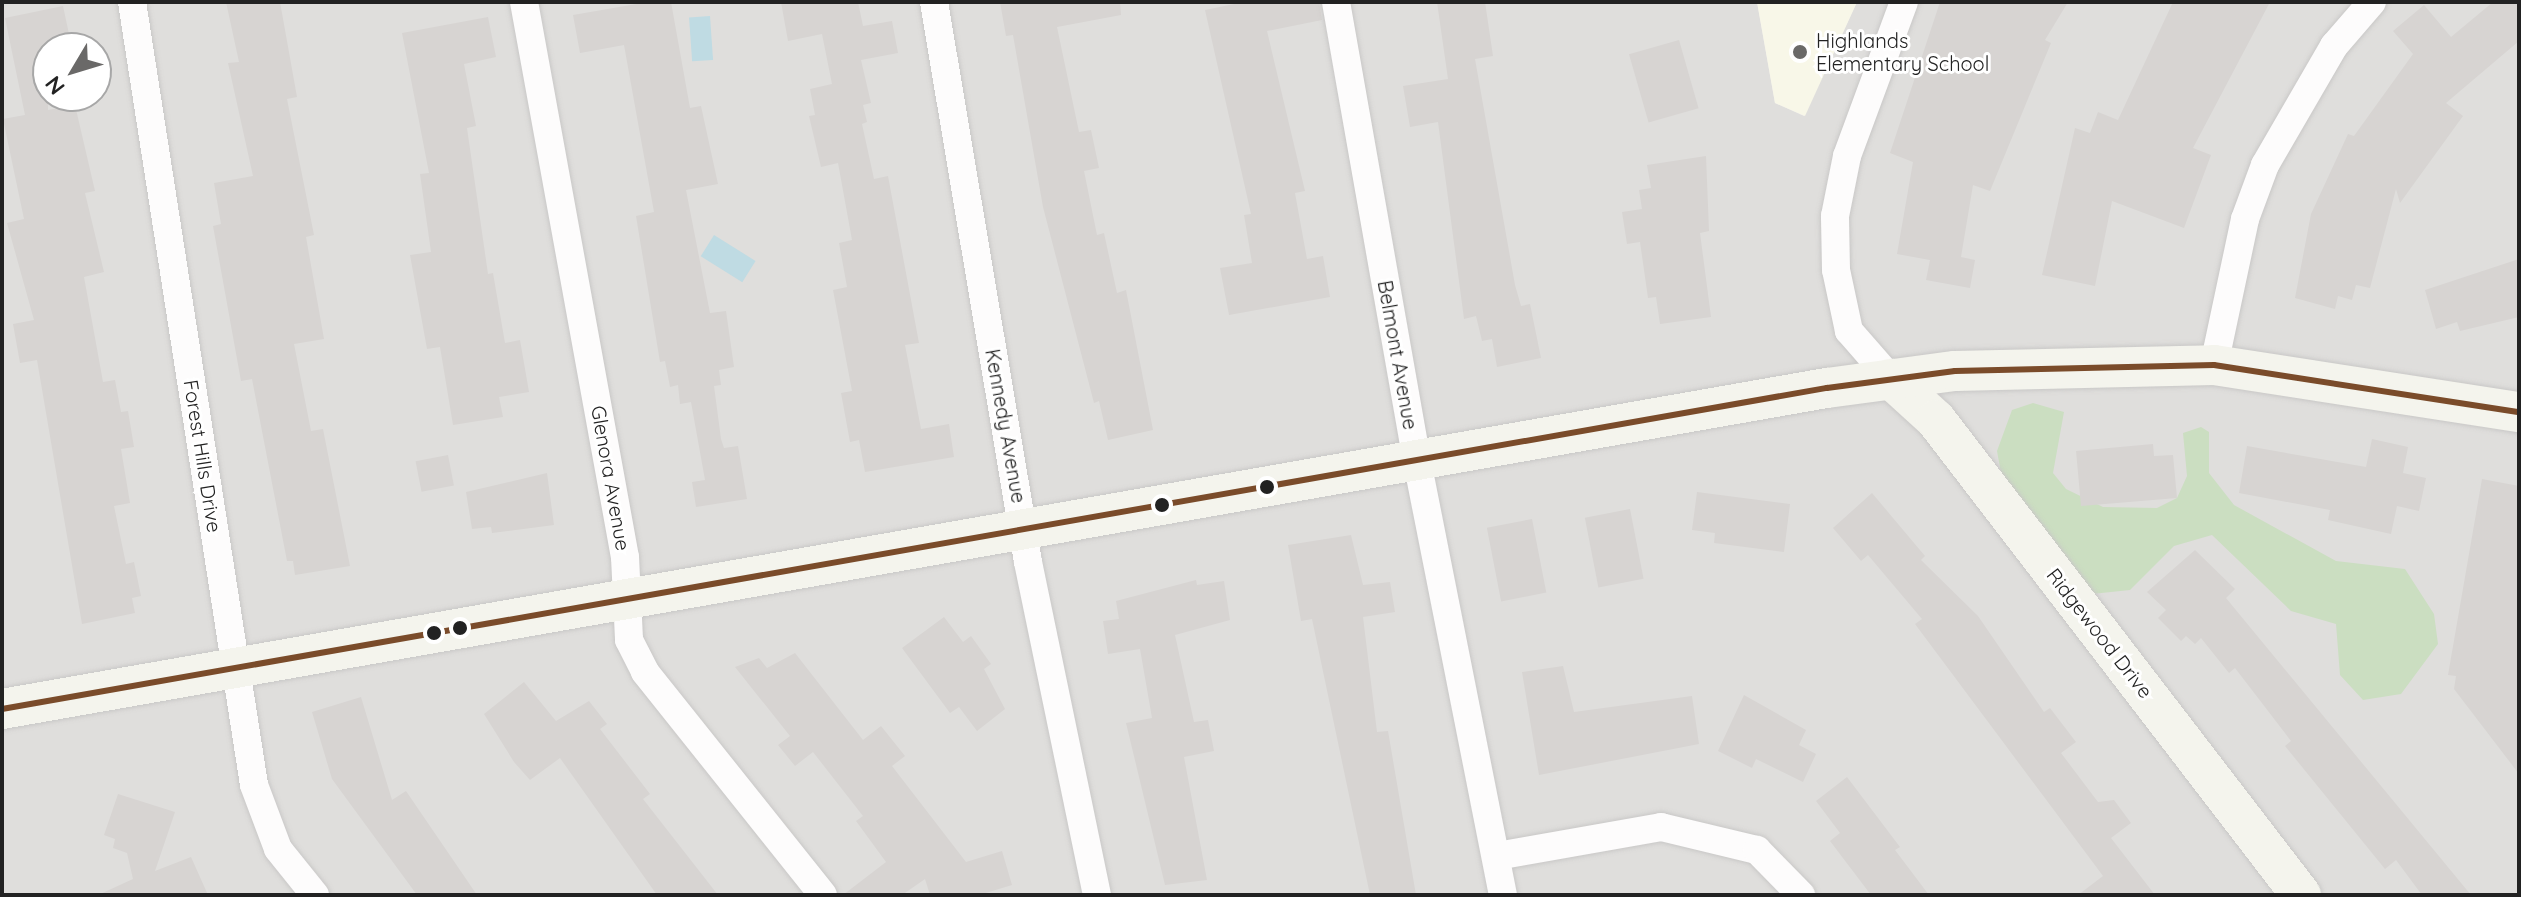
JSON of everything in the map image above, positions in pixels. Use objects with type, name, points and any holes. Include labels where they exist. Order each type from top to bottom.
[{"type":"street","name":"Forest Hills Drive","points":[[132,2],[254,785],[278,849],[315,895]]},
{"type":"street","name":"Glenora Avenue","points":[[524,2],[625,557],[629,640],[645,672],[823,895]]},
{"type":"street","name":"Kennedy Avenue","points":[[934,2],[1023,531],[1097,895]]},
{"type":"street","name":"Belmont Avenue","points":[[1336,2],[1417,461],[1503,895]]},
{"type":"street","points":[[1891,379],[1849,331],[1836,270],[1835,216],[1847,156],[1904,2]]},
{"type":"street","points":[[2214,365],[2245,219],[2265,165],[2334,46],[2372,2]]},
{"type":"street","points":[[2,709],[1417,461],[1891,379],[1955,371],[2214,365],[2519,412]]},
{"type":"street","name":"Ridgewood Drive","points":[[1891,379],[1936,420],[2301,895]]},
{"type":"street","points":[[1497,856],[1661,827],[1757,850],[1801,895]]},
{"type":"shaded area","points":[[2,2],[1757,2],[1775,103],[1804,116],[1857,2],[2519,2],[2519,895],[2,895]]},
{"type":"shaded area","name":"Highlands Elementary School","points":[[1757,2],[1857,2],[1805,116],[1775,103]]},
{"type":"green space","points":[[2033,403],[2064,412],[2053,473],[2066,489],[2103,507],[2157,508],[2177,498],[2187,476],[2183,433],[2201,427],[2209,432],[2209,473],[2234,505],[2336,561],[2405,569],[2434,614],[2438,644],[2401,694],[2363,700],[2340,675],[2336,624],[2291,611],[2212,535],[2174,546],[2130,590],[2092,594],[2001,473],[1997,451],[2012,410]]},
{"type":"water","points":[[710,16],[713,60],[692,61],[689,17]]},
{"type":"water","points":[[714,235],[756,261],[742,282],[701,256]]},
{"type":"building","points":[[226,2],[280,2],[297,97],[287,99],[314,235],[306,237],[324,339],[294,344],[311,431],[323,429],[350,566],[295,575],[293,561],[287,561],[252,379],[241,381],[213,226],[221,224],[214,183],[253,176],[228,63],[239,62]]},
{"type":"building","points":[[648,2],[671,2],[690,108],[701,106],[718,184],[686,190],[710,313],[726,311],[734,367],[719,370],[721,385],[714,386],[721,439],[724,448],[738,446],[747,499],[696,507],[692,482],[705,480],[691,402],[680,404],[678,385],[670,387],[665,361],[660,362],[636,216],[654,212],[624,45],[580,53],[573,15]]},
{"type":"building","points":[[781,2],[858,2],[863,26],[892,21],[898,53],[861,60],[871,103],[863,105],[867,122],[862,124],[874,179],[888,176],[919,343],[905,345],[921,429],[949,424],[954,457],[865,472],[859,440],[850,442],[841,393],[852,391],[833,290],[847,287],[839,243],[852,240],[838,163],[821,167],[809,116],[815,115],[810,89],[832,84],[822,34],[788,41]]},
{"type":"building","points":[[1000,2],[1120,2],[1121,15],[1057,27],[1079,132],[1091,130],[1099,168],[1084,171],[1097,235],[1104,233],[1117,293],[1126,290],[1153,430],[1108,440],[1099,401],[1094,403],[1043,207],[1013,35],[1006,36]]},
{"type":"building","points":[[1244,2],[1319,2],[1322,20],[1267,31],[1305,191],[1295,193],[1307,259],[1323,256],[1330,297],[1229,315],[1220,268],[1252,263],[1244,215],[1251,214],[1205,10]]},
{"type":"building","points":[[1437,2],[1485,2],[1493,56],[1475,59],[1515,285],[1521,306],[1530,304],[1541,358],[1497,367],[1492,339],[1482,341],[1476,316],[1464,319],[1438,122],[1410,127],[1403,86],[1448,79]]},
{"type":"building","points":[[1940,2],[2068,2],[2045,40],[2051,43],[1990,191],[1973,185],[1961,257],[1975,260],[1970,288],[1926,280],[1930,260],[1897,254],[1913,162],[1890,153]]},
{"type":"building","points":[[2173,2],[2270,2],[2193,148],[2211,155],[2184,228],[2112,201],[2095,286],[2042,275],[2075,128],[2090,133],[2098,112],[2118,120]]},
{"type":"building","points":[[2493,2],[2519,2],[2519,41],[2446,103],[2463,116],[2400,203],[2396,189],[2370,288],[2356,285],[2352,300],[2338,296],[2335,309],[2295,298],[2311,214],[2348,134],[2354,136],[2413,54],[2393,31],[2424,5],[2451,37]]},
{"type":"building","points":[[63,6],[69,32],[32,32],[32,112],[77,112],[95,191],[85,193],[104,272],[84,277],[103,382],[115,380],[121,412],[128,411],[134,447],[121,449],[130,503],[114,506],[126,564],[134,562],[141,596],[132,598],[135,613],[82,624],[37,360],[20,363],[13,324],[34,320],[7,223],[24,219],[3,119],[25,115],[5,18]]},
{"type":"building","points":[[488,17],[496,57],[464,64],[476,126],[467,128],[488,274],[493,273],[505,343],[520,340],[529,392],[499,397],[503,417],[453,425],[440,347],[427,349],[410,255],[431,252],[420,174],[429,173],[402,33]]},
{"type":"building","points":[[1679,40],[1699,108],[1649,123],[1629,54]]},
{"type":"building","points":[[1706,156],[1709,231],[1700,233],[1711,317],[1660,324],[1656,297],[1648,298],[1640,242],[1627,244],[1622,212],[1642,209],[1639,190],[1651,188],[1647,165]]},
{"type":"building","points":[[2519,259],[2519,317],[2460,331],[2457,322],[2436,329],[2425,290]]},
{"type":"building","points":[[2372,439],[2408,447],[2403,473],[2426,478],[2419,511],[2397,506],[2391,534],[2328,520],[2330,510],[2239,493],[2247,446],[2366,467]]},
{"type":"building","points":[[2153,444],[2154,456],[2173,455],[2177,498],[2081,506],[2076,451]]},
{"type":"building","points":[[448,455],[454,485],[422,492],[416,461]]},
{"type":"building","points":[[547,473],[554,525],[492,533],[491,527],[472,529],[466,492]]},
{"type":"building","points":[[2482,479],[2519,486],[2519,774],[2454,689],[2456,676],[2448,675]]},
{"type":"building","points":[[1697,492],[1790,504],[1784,552],[1714,543],[1715,533],[1692,530]]},
{"type":"building","points":[[1872,493],[1925,556],[1921,560],[1978,616],[2044,712],[2050,708],[2076,742],[2061,753],[2098,802],[2114,800],[2131,823],[2111,838],[2155,895],[2078,895],[2103,876],[1915,624],[1922,619],[1868,555],[1861,561],[1833,528]]},
{"type":"building","points":[[1630,509],[1644,579],[1598,587],[1585,518]]},
{"type":"building","points":[[1532,519],[1546,593],[1501,601],[1487,528]]},
{"type":"building","points":[[1351,535],[1363,585],[1390,582],[1395,612],[1363,617],[1377,732],[1388,731],[1416,895],[1370,895],[1312,619],[1301,621],[1288,545]]},
{"type":"building","points":[[2195,550],[2235,589],[2226,598],[2471,895],[2422,895],[2396,860],[2385,869],[2285,746],[2291,741],[2235,668],[2229,673],[2201,638],[2195,644],[2186,636],[2181,641],[2158,618],[2166,610],[2147,592]]},
{"type":"building","points":[[1196,580],[1197,585],[1224,581],[1230,620],[1175,635],[1194,722],[1208,720],[1214,751],[1184,757],[1207,880],[1165,885],[1126,723],[1152,718],[1140,649],[1108,654],[1103,621],[1119,619],[1116,601]]},
{"type":"building","points":[[944,617],[963,642],[971,636],[991,664],[984,669],[1005,709],[977,731],[959,707],[950,713],[902,648]]},
{"type":"building","points":[[795,653],[863,740],[881,726],[905,756],[892,766],[966,862],[1002,851],[1012,885],[979,895],[930,895],[925,879],[902,895],[843,895],[886,862],[856,821],[863,816],[813,752],[795,766],[778,745],[790,736],[735,667],[759,658],[767,668]]},
{"type":"building","points":[[1563,666],[1574,712],[1692,696],[1699,744],[1539,775],[1522,672]]},
{"type":"building","points":[[524,682],[556,721],[589,701],[607,724],[600,729],[650,794],[643,799],[718,895],[657,895],[560,758],[530,780],[514,762],[484,714]]},
{"type":"building","points":[[1744,695],[1806,730],[1799,745],[1816,754],[1803,782],[1756,759],[1752,768],[1718,751]]},
{"type":"building","points":[[361,697],[392,800],[406,791],[477,895],[417,895],[332,779],[312,712]]},
{"type":"building","points":[[1847,777],[1900,847],[1895,850],[1929,895],[1871,895],[1830,841],[1840,833],[1816,801]]},
{"type":"building","points":[[118,794],[175,812],[155,871],[191,857],[208,895],[98,895],[133,879],[127,853],[113,848],[115,839],[104,835]]},
{"type":"transit line","points":[[2,709],[1827,388],[1955,371],[2214,365],[2519,412]]},
{"type":"place","name":"Highlands Elementary School","points":[[1800,52]]}]
